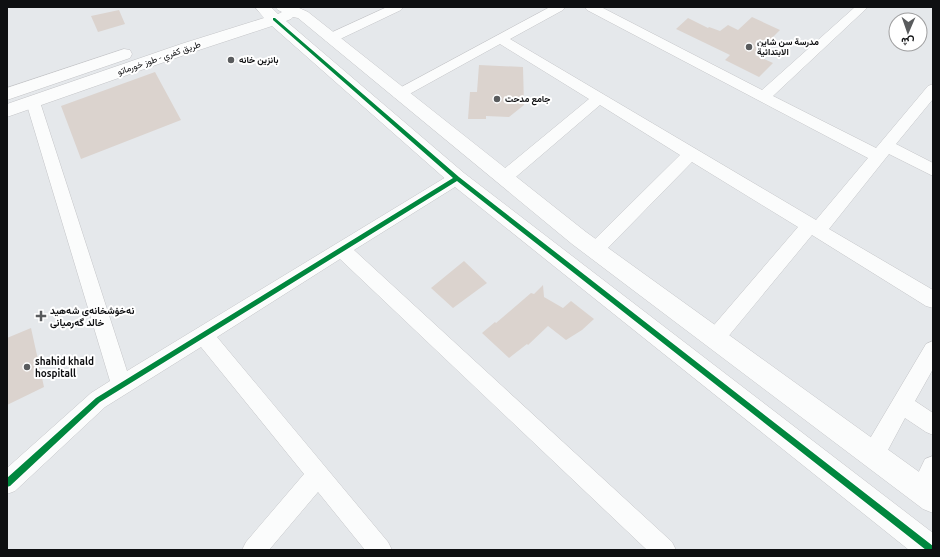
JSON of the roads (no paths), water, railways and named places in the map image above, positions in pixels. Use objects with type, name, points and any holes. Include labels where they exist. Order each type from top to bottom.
[{"type":"street","points":[[331,38],[397,7]]},
{"type":"street","points":[[399,94],[558,7]]},
{"type":"street","points":[[591,7],[764,96],[882,151],[933,170]]},
{"type":"street","points":[[764,96],[862,7]]},
{"type":"street","points":[[272,10],[331,38],[594,250],[927,495],[933,467]]},
{"type":"street","points":[[272,10],[457,178],[932,550]]},
{"type":"street","name":"طريق كفري - طوز خورماتو","points":[[7,94],[272,10]]},
{"type":"street","name":"طريق كفري - طوز خورماتو","points":[[7,111],[272,10]]},
{"type":"street","points":[[501,38],[933,300]]},
{"type":"street","points":[[715,338],[882,151],[933,89]]},
{"type":"street","points":[[504,178],[599,98]]},
{"type":"street","points":[[33,102],[122,386]]},
{"type":"street","points":[[594,250],[691,154]]},
{"type":"street","points":[[7,483],[98,400],[457,178]]},
{"type":"street","points":[[342,250],[664,550]]},
{"type":"street","points":[[203,334],[380,550]]},
{"type":"street","points":[[873,455],[933,350]]},
{"type":"street","points":[[761,415],[779,387]]},
{"type":"street","points":[[902,404],[933,425]]},
{"type":"street","points":[[254,550],[319,474]]},
{"type":"place","name":"مدرسة سن شاين الابتدائية","points":[[749,47]]},
{"type":"place","name":"بانزين خانه","points":[[231,60]]},
{"type":"place","name":"جامع مدحت","points":[[497,99]]},
{"type":"place","name":"نەخۆشخانەی شەهید خالد گەرمیانی","points":[[41,316]]},
{"type":"place","name":"shahid khald hospitall","points":[[27,367]]}]
